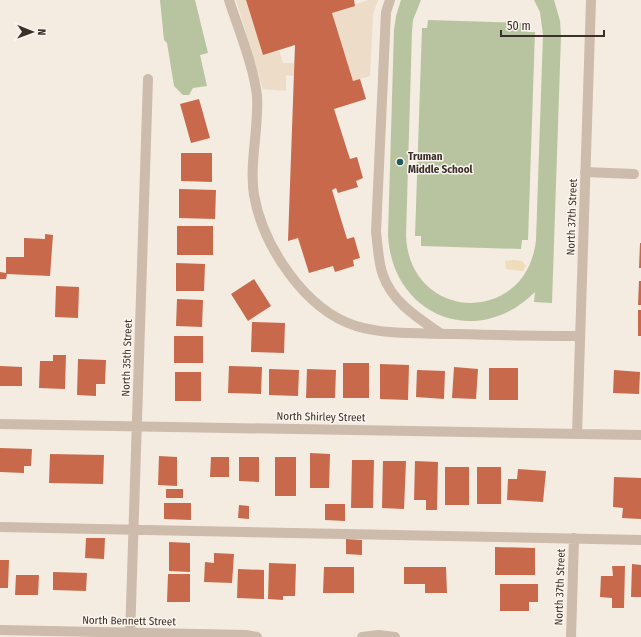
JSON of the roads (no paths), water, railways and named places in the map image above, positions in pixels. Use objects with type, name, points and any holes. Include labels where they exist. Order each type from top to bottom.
[{"type":"street","points":[[229,0],[251,70],[257,96],[253,179],[254,196],[265,232],[280,262],[314,300],[346,322],[374,330],[441,334],[580,336]]},
{"type":"street","points":[[390,0],[386,12],[385,27],[376,232],[379,254],[383,275],[391,292],[407,309],[441,334]]},
{"type":"street","name":"North 37th Street","points":[[577,434],[591,0]]},
{"type":"street","name":"North 35th Street","points":[[130,635],[148,79]]},
{"type":"street","points":[[585,172],[634,174]]},
{"type":"street","name":"North Shirley Street","points":[[0,424],[641,435]]},
{"type":"street","points":[[0,527],[641,540]]},
{"type":"street","name":"North 37th Street","points":[[570,637],[574,538]]},
{"type":"street","name":"North Bennett Street","points":[[0,630],[130,635],[246,635],[258,637]]},
{"type":"street","points":[[362,637],[379,635],[395,637]]},
{"type":"place","name":"Truman Middle School","points":[[400,162]]}]
